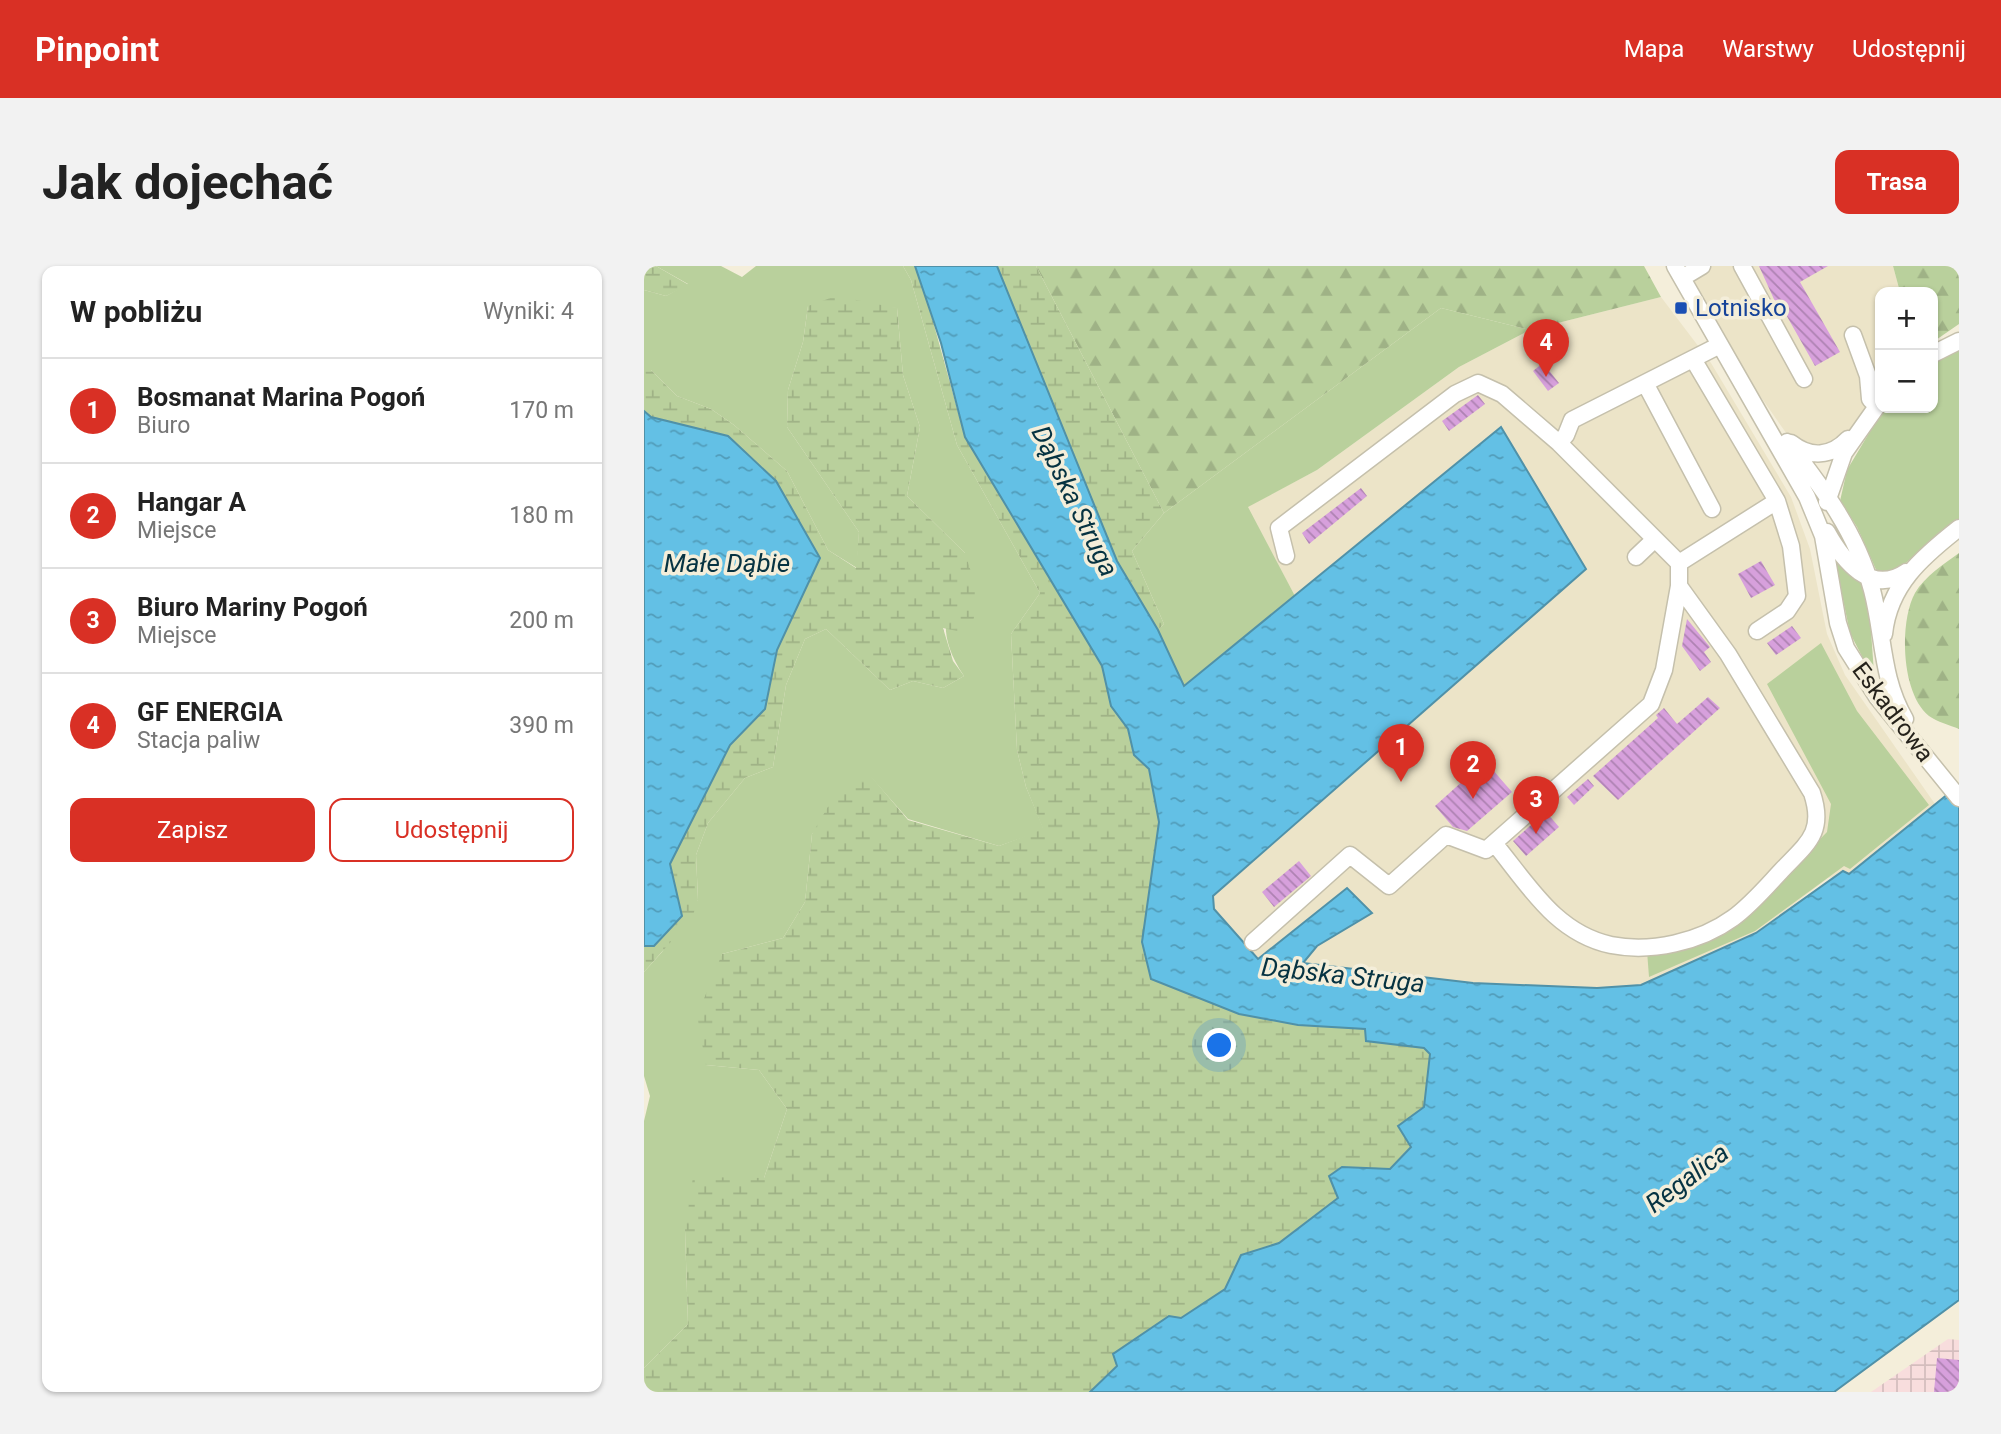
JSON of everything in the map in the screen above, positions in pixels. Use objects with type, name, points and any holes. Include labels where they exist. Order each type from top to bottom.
[{"type":"street","points":[[1702,266],[1678,272],[1744,384]]},
{"type":"street","points":[[1742,266],[1804,379]]},
{"type":"street","points":[[1853,335],[1868,376],[1870,398],[1875,402]]},
{"type":"street","points":[[1938,352],[1959,341]]},
{"type":"street","points":[[1559,443],[1566,435],[1572,419],[1720,345]]},
{"type":"street","points":[[1693,359],[1777,502],[1791,546],[1797,596],[1787,611],[1757,631]]},
{"type":"street","points":[[1253,942],[1349,855],[1389,886],[1446,835],[1486,850],[1651,704],[1664,670],[1679,586],[1679,563],[1559,443],[1502,394],[1478,383],[1466,386],[1279,528],[1286,556]]},
{"type":"street","points":[[1645,383],[1712,509]]},
{"type":"street","name":"Eskadrowa","points":[[1744,384],[1828,497],[1849,531],[1868,577],[1883,661],[1896,703],[1944,778]]},
{"type":"street","name":"Eskadrowa","points":[[1744,384],[1811,506],[1850,566],[1868,577],[1889,581],[1912,568],[1959,528]]},
{"type":"street","name":"Eskadrowa","points":[[1875,408],[1840,463],[1828,497],[1826,553],[1838,624],[1850,656],[1877,697],[1944,778]]},
{"type":"street","name":"Eskadrowa","points":[[1784,438],[1801,450],[1823,454],[1834,451],[1860,428]]},
{"type":"street","points":[[1679,563],[1777,502]]},
{"type":"street","name":"Eskadrowa","points":[[1811,506],[1826,553]]},
{"type":"street","points":[[1636,557],[1655,539]]},
{"type":"street","name":"Eskadrowa","points":[[1883,661],[1885,621],[1890,602],[1912,568]]},
{"type":"street","points":[[1493,843],[1555,919],[1581,934],[1611,945],[1638,947],[1660,947],[1693,937],[1733,919],[1806,845],[1817,827],[1819,813],[1812,793],[1728,654],[1679,586]]},
{"type":"street","points":[[1944,778],[1959,798]]},
{"type":"shaded area","points":[[1683,266],[1893,266],[1899,287],[1875,287],[1875,403],[1850,433],[1818,451],[1791,440],[1732,356]]},
{"type":"shaded area","points":[[1661,297],[1711,363],[1791,497],[1810,549],[1827,634],[1845,675],[1935,804],[1849,875],[1828,878],[1756,933],[1641,985],[1597,988],[1473,983],[1302,963],[1317,946],[1372,913],[1347,888],[1258,958],[1214,909],[1214,896],[1586,569],[1501,427],[1295,596],[1247,507],[1317,470],[1459,367],[1530,330]]},
{"type":"shaded area","points":[[1948,1339],[1959,1340],[1959,1392],[1871,1392]]},
{"type":"green space","points":[[644,266],[656,266],[689,285],[666,296],[644,290]]},
{"type":"green space","points":[[656,266],[721,266],[742,277],[756,266],[903,266],[911,280],[957,445],[1040,593],[1011,634],[1017,750],[1026,787],[1044,830],[999,846],[908,819],[870,776],[812,834],[805,902],[783,938],[722,954],[706,1065],[759,1070],[787,1109],[764,1178],[685,1230],[688,1324],[644,1368],[644,1121],[650,1096],[644,1076],[644,972],[662,952],[698,900],[696,855],[708,823],[745,778],[773,767],[786,685],[805,639],[826,629],[890,690],[913,681],[943,688],[964,676],[948,643],[946,615],[965,553],[907,496],[920,427],[903,375],[897,308],[808,306],[803,342],[788,390],[787,427],[859,532],[857,568],[828,550],[787,471],[734,425],[711,409],[677,396],[651,370],[644,370],[644,290],[666,296],[688,284]]},
{"type":"green space","points":[[903,266],[915,266],[921,278],[965,437],[1102,666],[1111,706],[1128,729],[1134,755],[1149,769],[1159,821],[1142,942],[1151,979],[1298,1025],[1365,1029],[1366,1041],[1425,1048],[1430,1053],[1424,1107],[1399,1126],[1411,1146],[1390,1169],[1342,1167],[1330,1176],[1338,1198],[1279,1243],[1242,1255],[1225,1289],[1117,1365],[1090,1392],[644,1392],[644,1368],[688,1324],[685,1230],[693,1177],[764,1178],[787,1109],[759,1070],[706,1065],[697,1016],[722,954],[783,938],[805,902],[812,834],[836,793],[870,775],[908,820],[999,846],[1043,829],[1026,787],[1017,750],[1011,634],[1040,593],[957,445],[911,280]]},
{"type":"green space","points":[[996,266],[1036,266],[1164,513],[1132,551],[1164,624],[1158,630],[1117,561]]},
{"type":"green space","points":[[1036,266],[1644,266],[1661,297],[1530,330],[1441,308],[1164,513]]},
{"type":"green space","points":[[1893,266],[1959,266],[1959,324],[1938,339],[1938,287],[1899,287]]},
{"type":"green space","points":[[836,296],[897,308],[903,375],[920,427],[907,496],[965,553],[978,594],[971,634],[943,628],[953,661],[964,676],[943,688],[913,681],[890,690],[826,629],[805,639],[786,685],[773,767],[745,778],[708,823],[696,855],[698,900],[692,918],[644,972],[644,946],[654,946],[682,916],[670,864],[730,745],[765,709],[777,650],[820,558],[644,411],[644,370],[651,370],[677,396],[711,409],[734,425],[787,471],[828,550],[856,568],[859,532],[787,427],[788,390],[803,342],[808,306]]},
{"type":"green space","points":[[1441,308],[1530,330],[1459,367],[1317,470],[1248,507],[1295,596],[1184,686],[1158,630],[1164,624],[1132,551],[1164,513]]},
{"type":"green space","points":[[1959,348],[1959,520],[1892,574],[1877,572],[1857,527],[1840,501],[1847,470],[1881,413],[1938,413],[1938,360]]},
{"type":"green space","points":[[1959,553],[1959,729],[1932,718],[1920,706],[1908,675],[1905,639],[1906,621],[1915,593],[1929,576]]},
{"type":"green space","points":[[1835,562],[1840,562],[1850,575],[1863,582],[1870,617],[1874,673],[1871,674],[1850,633]]},
{"type":"green space","points":[[1821,643],[1857,711],[1929,805],[1850,869],[1844,866],[1755,931],[1649,977],[1647,951],[1751,909],[1827,832],[1831,804],[1767,684]]},
{"type":"water","points":[[915,266],[997,266],[1117,561],[1158,630],[1184,686],[1501,427],[1586,569],[1213,896],[1214,909],[1244,943],[1250,939],[1255,945],[1250,950],[1258,959],[1347,888],[1372,913],[1317,946],[1303,963],[1473,983],[1597,988],[1641,985],[1756,933],[1843,871],[1849,874],[1959,785],[1959,1300],[1834,1392],[1090,1392],[1117,1366],[1113,1354],[1169,1316],[1181,1318],[1225,1289],[1241,1255],[1279,1243],[1338,1198],[1329,1176],[1342,1167],[1390,1169],[1411,1147],[1398,1126],[1424,1107],[1430,1054],[1424,1048],[1366,1041],[1365,1029],[1298,1025],[1239,1014],[1151,979],[1142,942],[1159,822],[1149,769],[1134,755],[1128,729],[1111,706],[1102,666],[965,437],[941,343]]},
{"type":"water","name":"Małe Dąbie","points":[[644,411],[651,417],[728,436],[776,481],[820,558],[777,650],[765,709],[730,745],[670,864],[682,916],[654,946],[644,946]]},
{"type":"building","points":[[1759,266],[1828,266],[1800,282],[1840,352],[1815,366],[1780,304],[1777,306]]},
{"type":"building","points":[[1543,363],[1559,383],[1548,391],[1533,371]]},
{"type":"building","points":[[1478,395],[1485,404],[1449,431],[1442,421]]},
{"type":"building","points":[[1361,488],[1367,496],[1309,544],[1302,533]]},
{"type":"building","points":[[1761,561],[1775,585],[1751,598],[1738,574]]},
{"type":"building","points":[[1687,619],[1710,647],[1704,652],[1711,662],[1700,671],[1682,646]]},
{"type":"building","points":[[1792,626],[1801,638],[1776,655],[1767,643]]},
{"type":"building","points":[[1708,697],[1720,708],[1618,800],[1593,776],[1658,718],[1656,715],[1664,708],[1677,724]]},
{"type":"building","points":[[1485,761],[1512,792],[1467,831],[1453,827],[1435,806]]},
{"type":"building","points":[[1588,779],[1594,786],[1574,805],[1567,797]]},
{"type":"building","points":[[1546,812],[1559,827],[1526,856],[1513,841]]},
{"type":"building","points":[[1299,861],[1311,876],[1274,907],[1262,892]]},
{"type":"building","points":[[1937,1358],[1959,1360],[1959,1392],[1934,1392]]},
{"type":"place","name":"Lotnisko","points":[[1681,308]]},
{"type":"place","name":"GF ENERGIA","points":[[1546,377]]},
{"type":"place","name":"Bosmanat Marina Pogoń","points":[[1401,782]]},
{"type":"place","name":"Hangar A","points":[[1473,799]]},
{"type":"place","name":"Biuro Mariny Pogoń","points":[[1536,834]]},
{"type":"water label","name":"Dąbska Struga","points":[[1075,501]]},
{"type":"water label","name":"Dąbska Struga","points":[[1343,975]]},
{"type":"water label","name":"Regalica","points":[[1687,1178]]}]
